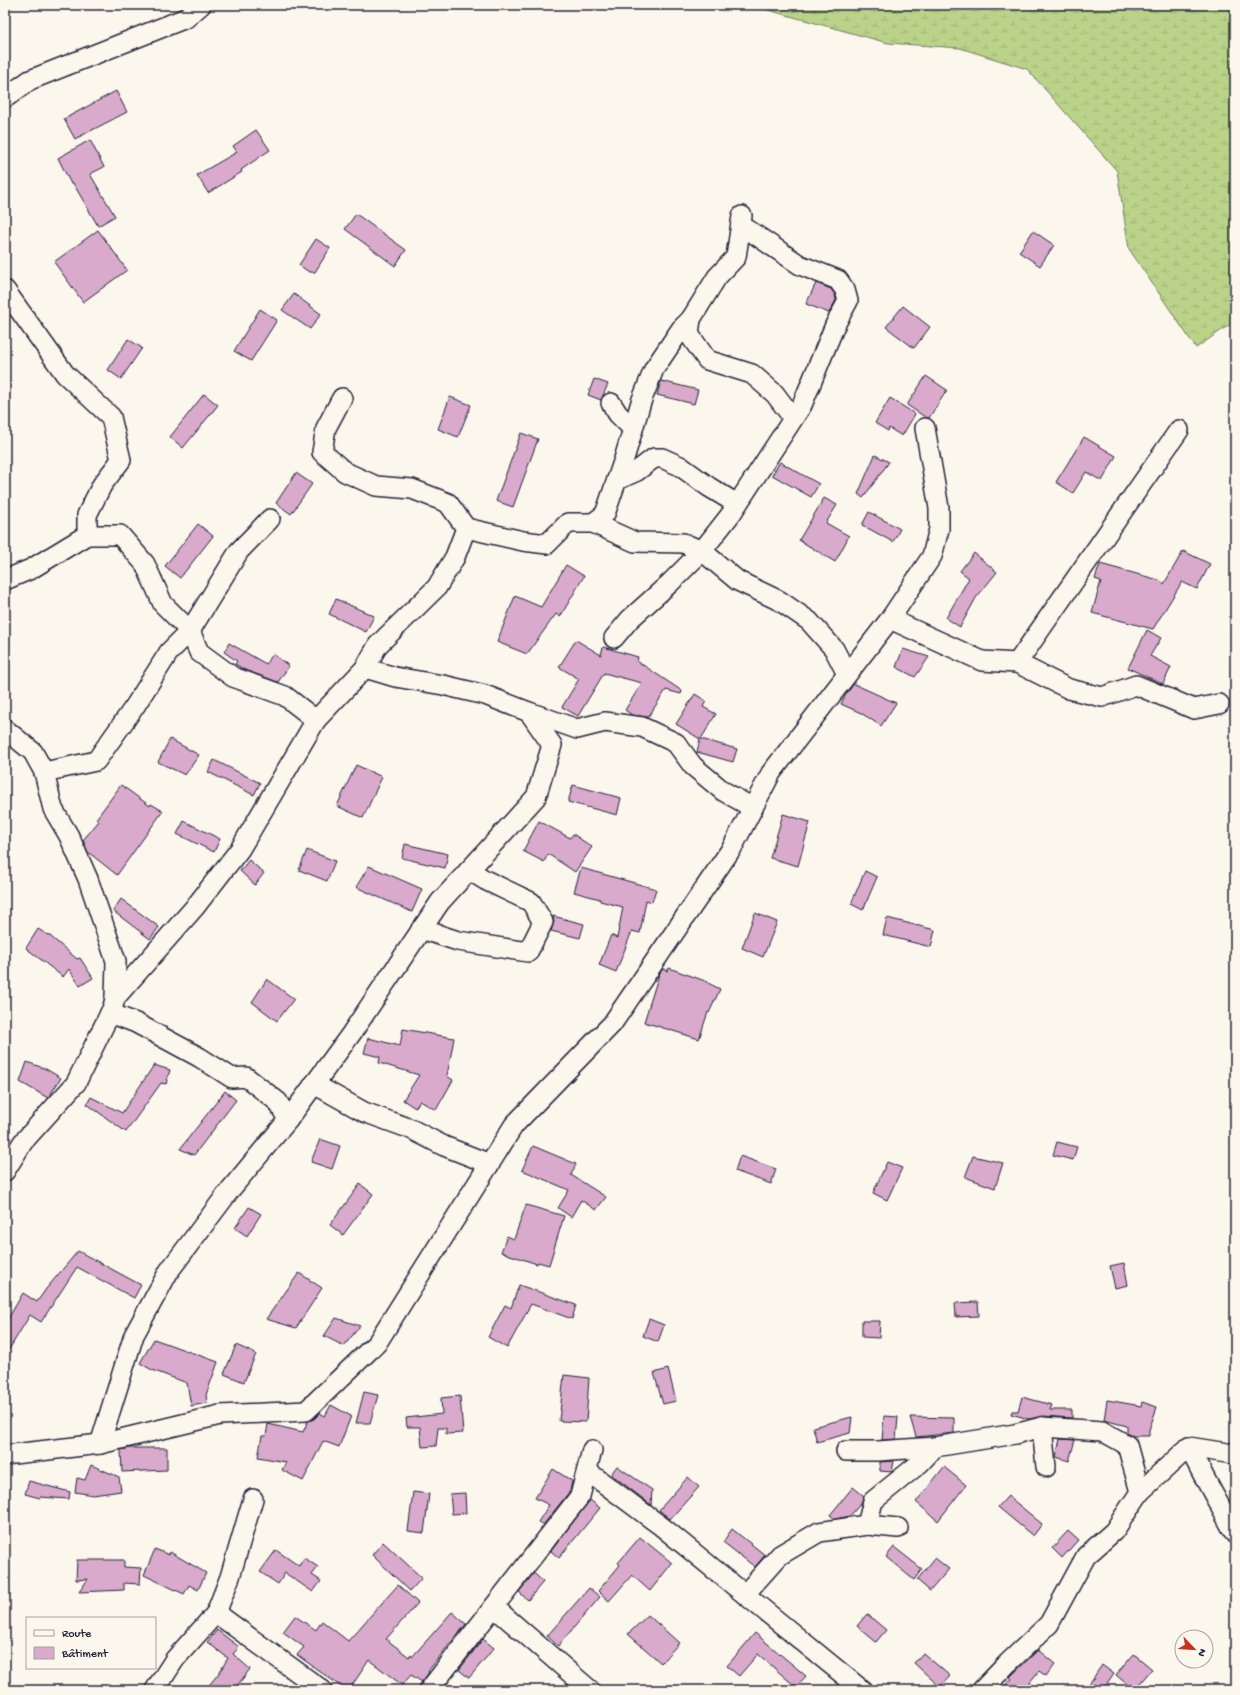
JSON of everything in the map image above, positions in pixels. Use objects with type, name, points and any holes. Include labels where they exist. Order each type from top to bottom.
[{"type":"street","points":[[5,98],[30,80],[186,18],[201,5]]},
{"type":"street","points":[[593,522],[605,514],[641,402],[654,369],[681,329],[691,319],[717,277],[736,257],[742,220],[800,265],[838,280],[845,290],[848,301],[835,325],[802,405],[737,504],[702,551],[670,584],[630,619],[614,638]]},
{"type":"street","points":[[5,290],[66,374],[111,417],[120,460],[102,485],[87,515],[87,535]]},
{"type":"street","points":[[691,319],[689,334],[707,360],[752,374],[775,394],[793,418]]},
{"type":"street","points":[[342,398],[326,428],[322,452],[345,472],[376,486],[412,489],[448,503],[466,528],[523,541],[547,544],[568,523],[593,522],[635,542],[682,543],[702,551],[738,581],[780,601],[809,621],[834,649],[846,674]]},
{"type":"street","points":[[611,403],[618,414],[633,429]]},
{"type":"street","points":[[5,1456],[100,1444],[220,1415],[306,1411],[377,1344],[514,1125],[612,1024],[732,848],[771,773],[890,619],[932,556],[939,529],[938,508],[925,428]]},
{"type":"street","points":[[1017,663],[1179,430]]},
{"type":"street","points":[[617,480],[637,471],[654,458],[662,458],[680,466],[709,487],[737,504]]},
{"type":"street","points":[[44,772],[96,761],[135,706],[169,652],[190,631],[239,551],[270,520]]},
{"type":"street","points":[[5,1171],[24,1142],[76,1083],[112,1005],[195,907],[240,848],[316,720],[365,668],[378,645],[437,587],[455,558],[466,528]]},
{"type":"street","points":[[5,580],[31,570],[87,535],[120,535],[145,564],[163,604],[190,631],[199,652],[233,677],[285,696],[316,720]]},
{"type":"street","points":[[890,619],[982,660],[1017,663],[1069,689],[1102,697],[1136,685],[1194,709],[1219,704]]},
{"type":"street","points":[[365,668],[395,676],[444,685],[485,696],[577,729]]},
{"type":"street","points":[[529,712],[552,745]]},
{"type":"street","points":[[100,1444],[134,1335],[169,1271],[230,1190],[288,1120],[351,1034],[440,902],[536,797],[552,745],[577,729],[605,722],[642,727],[676,743],[693,766],[723,791],[753,808]]},
{"type":"street","points":[[5,729],[33,752],[44,772],[53,809],[69,836],[88,878],[116,961],[112,1005]]},
{"type":"street","points":[[421,929],[458,942],[528,952],[543,922],[531,902],[485,880],[469,870]]},
{"type":"street","points":[[112,1005],[136,1024],[199,1057],[232,1078],[246,1077],[278,1102],[288,1120]]},
{"type":"street","points":[[314,1084],[364,1112],[411,1129],[444,1146],[490,1164]]},
{"type":"street","points":[[1042,1427],[1046,1467]]},
{"type":"street","points":[[846,1451],[878,1452],[936,1447],[1016,1434],[1042,1427],[1102,1431],[1127,1445],[1140,1492]]},
{"type":"street","points":[[867,1525],[873,1500],[936,1447]]},
{"type":"street","points":[[982,1690],[1008,1662],[1049,1624],[1086,1556],[1114,1531],[1140,1492],[1189,1447]]},
{"type":"street","points":[[1189,1447],[1233,1454],[1235,1452]]},
{"type":"street","points":[[1189,1447],[1200,1471],[1218,1499],[1235,1534]]},
{"type":"street","points":[[429,1690],[580,1496],[592,1450]]},
{"type":"street","points":[[587,1471],[661,1526],[862,1690]]},
{"type":"street","points":[[155,1690],[175,1659],[216,1613],[230,1576],[253,1499]]},
{"type":"street","points":[[745,1594],[780,1555],[819,1532],[867,1525],[898,1528]]},
{"type":"street","points":[[494,1608],[590,1690]]},
{"type":"street","points":[[216,1613],[322,1690]]},
{"type":"green space","points":[[750,5],[1230,5],[1235,9],[1235,321],[1196,348],[1129,249],[1117,171],[1027,69],[960,48],[888,43]]},
{"type":"building","points":[[116,91],[127,112],[75,139],[64,119]]},
{"type":"building","points":[[256,130],[270,150],[241,170],[242,172],[208,193],[197,175],[237,152],[233,146]]},
{"type":"building","points":[[90,140],[104,167],[90,174],[115,216],[98,226],[73,183],[71,184],[58,158]]},
{"type":"building","points":[[356,214],[406,250],[395,266],[345,229]]},
{"type":"building","points":[[98,230],[127,270],[83,302],[54,262]]},
{"type":"building","points":[[1033,231],[1054,245],[1040,266],[1019,252]]},
{"type":"building","points":[[316,239],[330,248],[315,272],[309,272],[299,265]]},
{"type":"building","points":[[816,283],[831,289],[835,295],[836,300],[829,313],[806,304]]},
{"type":"building","points":[[294,294],[321,314],[310,329],[282,310]]},
{"type":"building","points":[[903,306],[930,327],[914,348],[886,327]]},
{"type":"building","points":[[260,309],[277,320],[251,361],[234,351]]},
{"type":"building","points":[[128,339],[142,348],[121,379],[108,370]]},
{"type":"building","points":[[926,376],[947,390],[929,418],[907,405]]},
{"type":"building","points":[[594,379],[608,384],[601,400],[588,395]]},
{"type":"building","points":[[661,381],[698,390],[694,404],[657,395]]},
{"type":"building","points":[[204,394],[218,405],[183,448],[170,437]]},
{"type":"building","points":[[450,397],[471,405],[458,437],[438,429]]},
{"type":"building","points":[[890,398],[915,414],[902,436],[889,428],[888,431],[875,423]]},
{"type":"building","points":[[521,433],[538,439],[513,507],[496,501]]},
{"type":"building","points":[[1084,437],[1116,456],[1102,481],[1086,472],[1073,493],[1056,482]]},
{"type":"building","points":[[875,455],[889,462],[863,498],[858,494]]},
{"type":"building","points":[[780,462],[819,484],[811,497],[772,475]]},
{"type":"building","points":[[296,473],[312,484],[291,514],[276,503]]},
{"type":"building","points":[[824,498],[837,505],[826,523],[849,536],[835,562],[799,540]]},
{"type":"building","points":[[869,512],[900,529],[893,542],[862,525]]},
{"type":"building","points":[[198,524],[213,536],[180,578],[165,566]]},
{"type":"building","points":[[1183,551],[1210,564],[1197,589],[1182,582],[1153,629],[1092,613],[1101,581],[1095,579],[1100,564],[1159,580],[1164,584]]},
{"type":"building","points":[[974,553],[997,572],[976,598],[960,627],[946,618],[969,578],[960,571]]},
{"type":"building","points":[[566,565],[584,576],[560,617],[556,614],[527,654],[497,642],[515,596],[541,607]]},
{"type":"building","points":[[336,599],[374,616],[366,632],[329,614]]},
{"type":"building","points":[[1147,630],[1161,638],[1150,656],[1171,667],[1163,684],[1128,668]]},
{"type":"building","points":[[576,640],[601,655],[603,647],[638,657],[637,661],[682,691],[681,694],[666,690],[648,717],[632,715],[625,710],[642,683],[604,673],[578,716],[562,707],[579,679],[559,667]]},
{"type":"building","points":[[229,643],[266,664],[273,654],[289,666],[278,682],[245,670],[235,664],[237,661],[224,652]]},
{"type":"building","points":[[903,649],[929,657],[915,677],[896,667]]},
{"type":"building","points":[[854,684],[896,703],[881,726],[861,713],[841,704],[846,694]]},
{"type":"building","points":[[695,694],[706,701],[703,707],[716,714],[701,739],[737,749],[733,762],[697,752],[700,739],[676,724]]},
{"type":"building","points":[[170,739],[199,755],[185,775],[158,762]]},
{"type":"building","points":[[214,760],[260,783],[254,795],[208,772]]},
{"type":"building","points":[[356,765],[382,777],[363,818],[337,806]]},
{"type":"building","points":[[121,785],[150,806],[151,804],[163,811],[117,875],[88,852],[83,840],[99,821],[96,819]]},
{"type":"building","points":[[573,785],[621,798],[617,815],[568,802]]},
{"type":"building","points":[[783,814],[810,822],[798,866],[770,858]]},
{"type":"building","points":[[184,821],[220,839],[214,852],[177,834]]},
{"type":"building","points":[[539,821],[570,838],[573,834],[592,847],[575,872],[548,854],[544,862],[523,851]]},
{"type":"building","points":[[405,844],[448,854],[445,868],[402,858]]},
{"type":"building","points":[[307,850],[335,861],[327,881],[299,870]]},
{"type":"building","points":[[249,860],[264,873],[255,885],[240,871]]},
{"type":"building","points":[[369,866],[422,889],[412,912],[356,887]]},
{"type":"building","points":[[581,868],[656,889],[652,902],[646,900],[640,933],[632,931],[616,972],[599,965],[611,935],[617,938],[623,907],[574,892]]},
{"type":"building","points":[[865,871],[877,877],[863,910],[851,904]]},
{"type":"building","points":[[121,899],[159,927],[150,939],[113,911]]},
{"type":"building","points":[[755,913],[777,922],[763,957],[742,948]]},
{"type":"building","points":[[553,916],[584,924],[580,938],[551,931],[554,922]]},
{"type":"building","points":[[887,918],[935,930],[931,947],[883,935]]},
{"type":"building","points":[[38,929],[50,936],[77,959],[80,958],[93,978],[80,986],[69,969],[63,977],[26,948]]},
{"type":"building","points":[[669,968],[708,982],[720,989],[709,1013],[708,1012],[699,1039],[644,1022],[659,974],[663,969],[668,971]]},
{"type":"building","points":[[267,979],[294,999],[277,1021],[252,1002]]},
{"type":"building","points":[[403,1029],[454,1038],[447,1076],[453,1080],[436,1110],[420,1101],[415,1108],[403,1100],[419,1075],[379,1063],[380,1057],[364,1053],[368,1038],[400,1046]]},
{"type":"building","points":[[27,1062],[46,1069],[61,1078],[48,1098],[20,1082]]},
{"type":"building","points":[[154,1065],[170,1070],[166,1084],[161,1083],[126,1132],[87,1104],[91,1097],[122,1113]]},
{"type":"building","points":[[225,1091],[236,1100],[194,1155],[180,1149]]},
{"type":"building","points":[[320,1139],[340,1146],[332,1169],[311,1162]]},
{"type":"building","points":[[1057,1142],[1077,1147],[1073,1160],[1053,1155]]},
{"type":"building","points":[[533,1146],[576,1164],[571,1175],[606,1197],[596,1210],[581,1200],[571,1217],[558,1208],[569,1190],[522,1170]]},
{"type":"building","points":[[740,1156],[776,1169],[771,1184],[735,1171]]},
{"type":"building","points":[[973,1156],[1003,1163],[995,1188],[965,1177]]},
{"type":"building","points":[[887,1162],[902,1168],[887,1200],[873,1193]]},
{"type":"building","points":[[360,1184],[373,1194],[343,1235],[330,1225]]},
{"type":"building","points":[[526,1205],[564,1216],[549,1265],[538,1262],[537,1264],[501,1252],[507,1236],[514,1239]]},
{"type":"building","points":[[249,1207],[261,1214],[247,1236],[235,1228]]},
{"type":"building","points":[[78,1251],[141,1285],[134,1298],[77,1267],[41,1322],[30,1315],[5,1356],[5,1324],[23,1293],[37,1302]]},
{"type":"building","points":[[1124,1263],[1128,1285],[1115,1288],[1110,1266]]},
{"type":"building","points":[[299,1273],[322,1288],[296,1328],[266,1319]]},
{"type":"building","points":[[519,1285],[576,1305],[572,1319],[531,1304],[507,1348],[488,1337],[505,1305],[511,1308]]},
{"type":"building","points":[[978,1302],[979,1316],[956,1317],[955,1303]]},
{"type":"building","points":[[336,1318],[360,1326],[344,1346],[324,1336]]},
{"type":"building","points":[[649,1319],[664,1325],[658,1342],[643,1336]]},
{"type":"building","points":[[862,1321],[880,1321],[879,1338],[862,1337]]},
{"type":"building","points":[[154,1339],[218,1362],[206,1395],[207,1403],[191,1406],[187,1383],[152,1370],[140,1363]]},
{"type":"building","points":[[236,1345],[256,1354],[244,1382],[224,1374]]},
{"type":"building","points":[[668,1369],[676,1401],[663,1404],[654,1373]]},
{"type":"building","points":[[564,1375],[589,1378],[586,1422],[559,1421]]},
{"type":"building","points":[[364,1392],[378,1395],[370,1423],[356,1423]]},
{"type":"building","points":[[460,1396],[463,1433],[446,1434],[446,1428],[438,1428],[436,1446],[422,1447],[420,1427],[407,1427],[406,1418],[442,1414],[441,1398]]},
{"type":"building","points":[[1022,1397],[1052,1405],[1050,1410],[1072,1410],[1072,1418],[1043,1416],[1029,1419],[1011,1414],[1012,1411],[1018,1411]]},
{"type":"building","points":[[1107,1400],[1141,1406],[1142,1402],[1157,1407],[1149,1430],[1149,1436],[1133,1436],[1127,1432],[1127,1426],[1104,1420]]},
{"type":"building","points":[[331,1405],[351,1416],[339,1447],[323,1441],[303,1481],[282,1470],[286,1462],[258,1457],[262,1436],[266,1436],[268,1424],[303,1432],[308,1421],[314,1419],[320,1413],[325,1416]]},
{"type":"building","points":[[884,1416],[898,1417],[896,1439],[882,1440]]},
{"type":"building","points":[[852,1417],[850,1433],[817,1442],[813,1427]]},
{"type":"building","points":[[910,1417],[954,1418],[954,1433],[916,1437]]},
{"type":"building","points":[[1060,1439],[1075,1440],[1069,1461],[1056,1457]]},
{"type":"building","points":[[130,1448],[167,1448],[167,1470],[122,1472],[121,1450]]},
{"type":"building","points":[[894,1461],[892,1472],[880,1471],[880,1462]]},
{"type":"building","points":[[91,1465],[119,1477],[121,1491],[93,1495],[75,1492],[77,1478],[85,1480]]},
{"type":"building","points":[[617,1466],[652,1490],[651,1505],[611,1474]]},
{"type":"building","points":[[944,1467],[966,1485],[938,1521],[916,1502]]},
{"type":"building","points":[[553,1469],[572,1481],[570,1491],[543,1525],[538,1522],[549,1505],[535,1498]]},
{"type":"building","points":[[688,1477],[699,1487],[670,1519],[659,1510]]},
{"type":"building","points":[[29,1481],[70,1492],[69,1499],[40,1498],[25,1494]]},
{"type":"building","points":[[853,1487],[864,1496],[861,1503],[850,1516],[835,1519],[830,1515]]},
{"type":"building","points":[[413,1492],[429,1494],[424,1533],[408,1531]]},
{"type":"building","points":[[465,1493],[466,1513],[452,1514],[450,1494]]},
{"type":"building","points":[[1008,1496],[1042,1524],[1033,1536],[998,1507]]},
{"type":"building","points":[[590,1500],[600,1508],[559,1558],[551,1551]]},
{"type":"building","points":[[732,1529],[765,1555],[755,1567],[723,1542]]},
{"type":"building","points":[[1068,1531],[1078,1540],[1062,1558],[1052,1548]]},
{"type":"building","points":[[640,1537],[672,1563],[650,1591],[632,1575],[609,1601],[598,1591],[620,1565],[618,1563]]},
{"type":"building","points":[[383,1542],[422,1578],[410,1591],[372,1555]]},
{"type":"building","points":[[894,1547],[922,1569],[914,1580],[886,1557]]},
{"type":"building","points":[[155,1549],[169,1555],[170,1552],[206,1573],[198,1590],[189,1585],[184,1594],[144,1575]]},
{"type":"building","points":[[276,1550],[299,1566],[304,1558],[318,1567],[312,1575],[321,1581],[313,1592],[285,1573],[278,1584],[260,1572]]},
{"type":"building","points":[[935,1558],[949,1569],[930,1591],[917,1580]]},
{"type":"building","points":[[77,1560],[124,1560],[124,1567],[141,1568],[140,1584],[124,1583],[124,1590],[79,1592],[88,1579],[76,1580]]},
{"type":"building","points":[[534,1573],[543,1582],[528,1600],[519,1592]]},
{"type":"building","points":[[398,1585],[418,1603],[386,1639],[409,1657],[411,1655],[412,1657],[452,1612],[466,1624],[428,1671],[429,1672],[422,1682],[411,1675],[402,1685],[369,1660],[349,1690],[346,1690],[297,1655],[304,1647],[283,1632],[295,1616],[316,1630],[322,1621],[348,1641]]},
{"type":"building","points":[[589,1588],[600,1597],[558,1646],[547,1636]]},
{"type":"building","points":[[867,1614],[886,1630],[876,1642],[857,1626]]},
{"type":"building","points":[[648,1615],[679,1643],[661,1663],[628,1634]]},
{"type":"building","points":[[217,1630],[239,1647],[233,1654],[250,1669],[234,1690],[205,1690],[219,1673],[228,1658],[207,1642]]},
{"type":"building","points":[[755,1633],[806,1676],[796,1687],[758,1654],[739,1676],[727,1666]]},
{"type":"building","points":[[483,1639],[494,1648],[469,1678],[459,1670]]},
{"type":"building","points":[[1038,1650],[1055,1664],[1046,1676],[1039,1671],[1023,1690],[999,1690],[1012,1679],[1010,1677]]},
{"type":"building","points":[[923,1653],[950,1676],[940,1687],[914,1663]]},
{"type":"building","points":[[1134,1654],[1152,1669],[1134,1690],[1116,1675]]},
{"type":"building","points":[[1102,1665],[1114,1674],[1103,1690],[1085,1690]]}]
